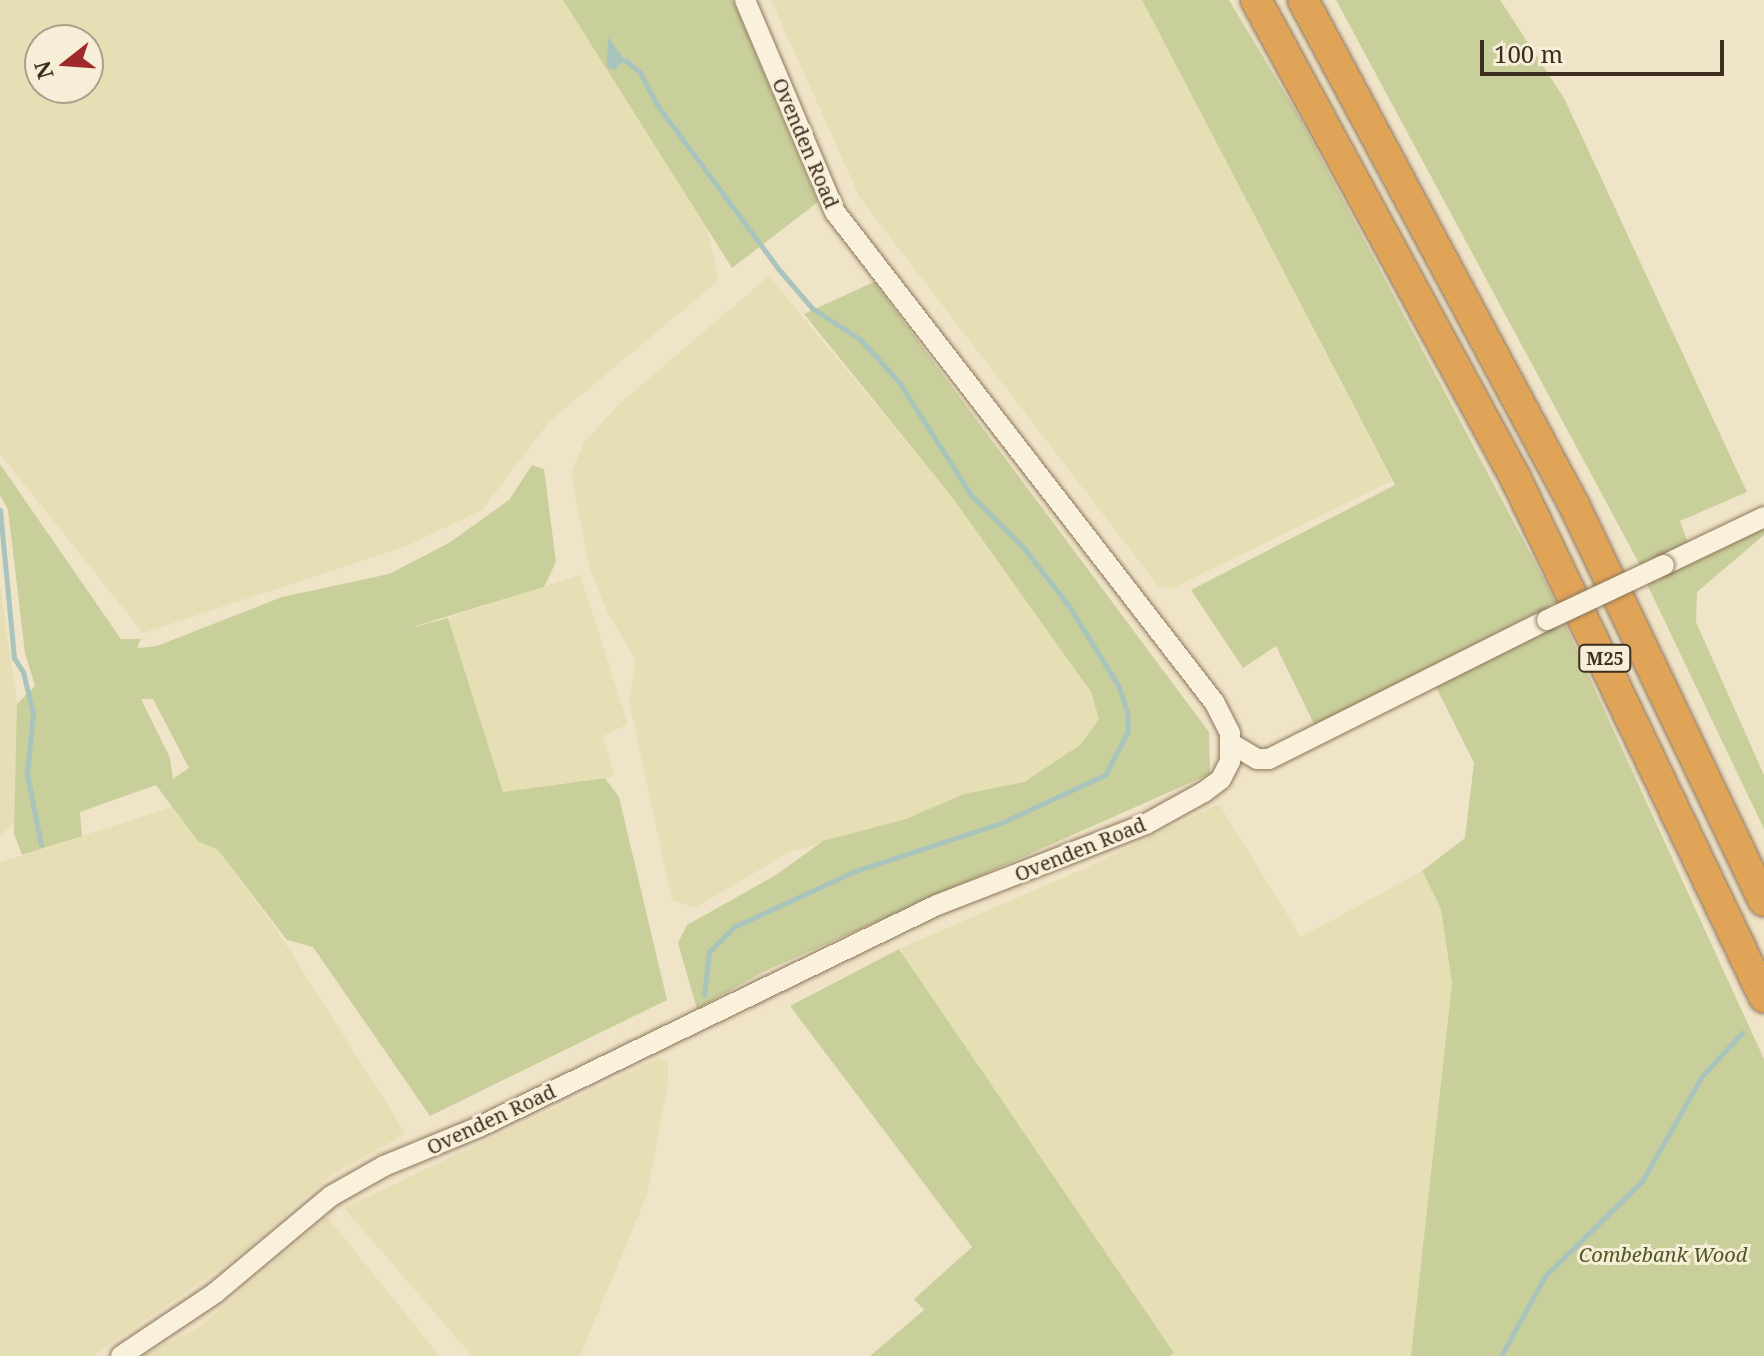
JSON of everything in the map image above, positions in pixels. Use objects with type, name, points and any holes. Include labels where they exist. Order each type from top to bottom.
[{"type":"highway","name":"M25","points":[[1256,0],[1515,477],[1764,997]]},
{"type":"highway","name":"M25","points":[[1303,0],[1574,505],[1764,901]]},
{"type":"street","name":"Ovenden Road","points":[[745,0],[835,212],[1214,702],[1232,744]]},
{"type":"street","name":"Ovenden Road","points":[[121,1356],[215,1293],[331,1196],[384,1166],[479,1127],[937,905],[1146,824],[1221,779],[1269,759],[1547,620],[1764,517]]},
{"type":"street","points":[[1221,779],[1232,744],[1257,759],[1269,759]]},
{"type":"shaded area","points":[[0,0],[563,0],[707,228],[719,280],[549,422],[482,510],[406,546],[143,633],[0,454]]},
{"type":"shaded area","points":[[771,0],[1142,0],[1392,481],[1171,589],[1158,586],[860,198]]},
{"type":"shaded area","points":[[769,276],[952,497],[1091,692],[1099,719],[1080,745],[1024,782],[964,794],[906,819],[790,852],[694,908],[672,900],[629,701],[636,660],[608,614],[589,566],[571,474],[584,442],[620,403]]},
{"type":"shaded area","points":[[580,575],[628,724],[603,736],[614,776],[503,792],[448,618]]},
{"type":"shaded area","points":[[0,586],[18,708],[16,819],[0,837]]},
{"type":"shaded area","points":[[183,803],[273,924],[406,1134],[331,1175],[235,1258],[93,1356],[0,1356],[0,863]]},
{"type":"shaded area","points":[[1219,804],[1301,937],[1422,871],[1441,909],[1452,983],[1447,1065],[1411,1356],[1169,1356],[1173,1352],[899,949],[1088,867]]},
{"type":"shaded area","points":[[660,1058],[668,1064],[668,1083],[647,1195],[580,1356],[472,1356],[344,1208]]},
{"type":"shaded area","points":[[327,1217],[440,1356],[142,1356],[198,1328]]},
{"type":"green space","points":[[563,0],[733,0],[818,202],[732,268]]},
{"type":"green space","points":[[1142,0],[1229,0],[1297,113],[1556,602],[1315,726],[1276,646],[1243,668],[1191,590],[1395,485]]},
{"type":"green space","points":[[1336,0],[1500,0],[1564,98],[1747,492],[1680,521],[1688,543],[1640,565]]},
{"type":"green space","points":[[874,282],[1209,732],[1210,774],[763,972],[697,1009],[678,943],[687,925],[776,875],[823,841],[906,819],[964,794],[1024,782],[1080,745],[1099,719],[1091,692],[952,497],[804,314]]},
{"type":"green space","points":[[0,464],[121,639],[141,639],[137,648],[157,646],[282,597],[389,574],[449,543],[509,500],[532,465],[544,469],[556,562],[544,587],[406,629],[448,618],[503,792],[605,778],[619,797],[667,1000],[430,1116],[313,947],[287,940],[218,850],[198,841],[156,785],[80,812],[82,836],[22,855],[14,834],[17,704],[35,686],[25,653],[8,510],[0,495]],"holes":[[[141,699],[153,699],[189,768],[173,779],[170,758]]]},
{"type":"green space","points":[[1764,524],[1764,535],[1697,592],[1696,622],[1764,775],[1764,829],[1646,582]]},
{"type":"green space","name":"Combebank Wood","points":[[1564,622],[1764,1059],[1764,1356],[1411,1356],[1452,983],[1441,909],[1422,871],[1465,838],[1474,763],[1435,685]]},
{"type":"green space","points":[[899,949],[1174,1353],[1169,1356],[870,1356],[924,1310],[914,1299],[972,1247],[790,1006]]},
{"type":"water","points":[[608,37],[625,60],[614,70],[607,67]]},
{"type":"waterway","points":[[625,60],[640,72],[655,102],[781,272],[812,308],[861,340],[899,382],[971,495],[1023,547],[1069,606],[1119,687],[1127,711],[1128,731],[1105,775],[1001,823],[855,871],[734,927],[709,952],[704,995]]},
{"type":"waterway","points":[[0,510],[14,658],[23,672],[33,713],[27,774],[41,845]]},
{"type":"waterway","points":[[1501,1356],[1545,1276],[1642,1181],[1702,1076],[1742,1033]]}]
